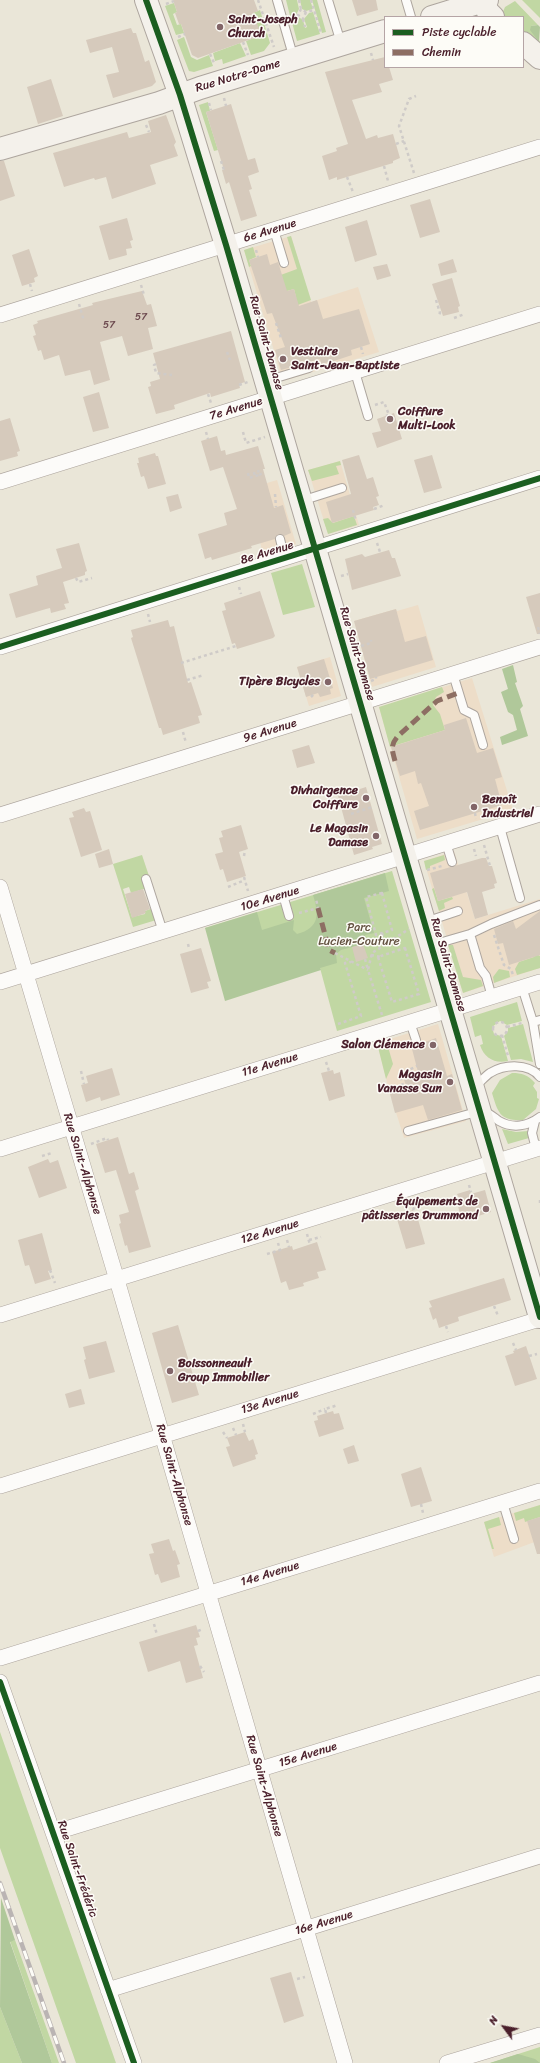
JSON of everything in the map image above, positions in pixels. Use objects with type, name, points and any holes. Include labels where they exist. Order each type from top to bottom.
[{"type":"street","name":"Rue Saint-Damase","points":[[154,2],[180,95],[226,245],[262,387],[300,501],[404,857],[417,925],[431,946],[540,1318]]},
{"type":"street","points":[[436,16],[481,5]]},
{"type":"street","name":"Rue Notre-Dame","points":[[0,149],[159,103],[180,95],[384,31]]},
{"type":"street","points":[[524,44],[540,58]]},
{"type":"street","name":"6e Avenue","points":[[0,315],[540,147]]},
{"type":"street","name":"7e Avenue","points":[[0,482],[262,387],[355,372],[540,314]]},
{"type":"street","name":"8e Avenue","points":[[0,647],[540,478]]},
{"type":"street","name":"9e Avenue","points":[[0,815],[540,647]]},
{"type":"street","name":"10e Avenue","points":[[0,982],[540,814]]},
{"type":"street","name":"Rue Saint-Alphonse","points":[[0,887],[3,911],[25,974],[117,1280],[259,1770],[346,2063]]},
{"type":"street","name":"11e Avenue","points":[[0,1149],[492,996],[518,982],[540,982]]},
{"type":"street","name":"12e Avenue","points":[[0,1316],[538,1148]]},
{"type":"street","name":"13e Avenue","points":[[0,1486],[540,1318]]},
{"type":"street","name":"14e Avenue","points":[[0,1658],[540,1491]]},
{"type":"street","name":"Rue Saint-Frédéric","points":[[0,1682],[134,2063]]},
{"type":"street","name":"15e Avenue","points":[[53,1833],[540,1684]]},
{"type":"street","name":"16e Avenue","points":[[108,1990],[540,1856]]},
{"type":"street","points":[[447,2063],[540,2035]]},
{"type":"lane","points":[[277,0],[294,59]]},
{"type":"lane","points":[[328,0],[342,44]]},
{"type":"lane","points":[[406,0],[411,16]]},
{"type":"lane","points":[[274,230],[284,263]]},
{"type":"lane","points":[[262,387],[309,368]]},
{"type":"lane","points":[[355,372],[367,412]]},
{"type":"lane","points":[[300,501],[342,488]]},
{"type":"lane","points":[[280,539],[285,559]]},
{"type":"lane","points":[[453,674],[464,710],[474,715],[484,745]]},
{"type":"lane","points":[[500,827],[520,898]]},
{"type":"lane","points":[[446,843],[448,864]]},
{"type":"lane","points":[[146,879],[163,932]]},
{"type":"lane","points":[[283,895],[289,916]]},
{"type":"lane","points":[[431,946],[470,934],[491,924],[540,905]]},
{"type":"lane","points":[[417,925],[458,911]]},
{"type":"lane","points":[[470,934],[480,968],[486,976],[492,996]]},
{"type":"lane","points":[[518,982],[537,1021],[540,1064]]},
{"type":"lane","points":[[410,1022],[416,1040]]},
{"type":"lane","points":[[473,1088],[489,1073],[506,1068],[524,1067],[540,1075]]},
{"type":"lane","points":[[408,1131],[480,1111],[486,1112],[510,1125],[528,1124],[538,1119]]},
{"type":"lane","points":[[538,1119],[532,1133],[538,1148]]},
{"type":"lane","points":[[503,1503],[514,1539]]},
{"type":"path","points":[[258,0],[275,49]]},
{"type":"path","points":[[299,0],[301,9],[298,15],[303,19],[306,27]]},
{"type":"path","points":[[311,0],[321,35]]},
{"type":"path","points":[[154,2],[174,1]]},
{"type":"path","points":[[256,8],[261,7]]},
{"type":"path","points":[[301,9],[306,12],[314,10]]},
{"type":"path","points":[[303,19],[306,12]]},
{"type":"path","points":[[243,42],[249,57]]},
{"type":"path","points":[[372,53],[374,60]]},
{"type":"path","points":[[210,54],[216,68]]},
{"type":"path","points":[[415,175],[399,126],[409,99],[416,96]]},
{"type":"path","points":[[396,144],[404,141]]},
{"type":"path","points":[[220,160],[224,170]]},
{"type":"path","points":[[384,166],[388,183]]},
{"type":"path","points":[[347,177],[353,194]]},
{"type":"path","points":[[436,300],[440,312],[439,315]]},
{"type":"path","points":[[84,302],[79,303],[84,321]]},
{"type":"path","points":[[454,318],[466,314]]},
{"type":"path","points":[[276,323],[281,338]]},
{"type":"path","points":[[361,347],[364,358]]},
{"type":"path","points":[[227,352],[230,360]]},
{"type":"path","points":[[156,364],[154,365],[156,373],[170,374]]},
{"type":"path","points":[[239,385],[262,387]]},
{"type":"path","points":[[208,394],[211,405]]},
{"type":"path","points":[[367,412],[384,402],[389,415],[386,416]]},
{"type":"path","points":[[242,432],[246,443],[267,437]]},
{"type":"path","points":[[258,470],[259,476]]},
{"type":"path","points":[[254,472],[255,477]]},
{"type":"path","points":[[248,473],[249,478],[259,476],[263,473]]},
{"type":"path","points":[[275,494],[276,507]]},
{"type":"path","points":[[374,509],[385,505]]},
{"type":"path","points":[[353,510],[358,527]]},
{"type":"path","points":[[377,544],[380,552]]},
{"type":"path","points":[[76,578],[78,582],[92,578]]},
{"type":"path","points":[[538,627],[540,635]]},
{"type":"path","points":[[358,647],[372,643],[371,640]]},
{"type":"path","points":[[182,662],[236,646]]},
{"type":"path","points":[[187,680],[204,675]]},
{"type":"path","points":[[311,697],[314,694]]},
{"type":"path","points":[[183,732],[186,746]]},
{"type":"path","points":[[352,814],[375,806]]},
{"type":"path","points":[[244,856],[245,850]]},
{"type":"path","points":[[425,871],[448,864]]},
{"type":"path","points":[[244,876],[249,893]]},
{"type":"path","points":[[228,887],[245,880]]},
{"type":"path","points":[[382,893],[392,930],[382,932],[376,934],[366,897],[382,893]]},
{"type":"path","points":[[289,916],[318,908],[315,894]]},
{"type":"path","points":[[368,970],[372,953],[417,925]]},
{"type":"path","points":[[382,932],[386,944]]},
{"type":"path","points":[[494,934],[504,965],[511,969],[518,982]]},
{"type":"path","points":[[188,944],[189,948]]},
{"type":"path","points":[[371,955],[380,957],[405,948],[419,994],[392,1002],[380,957]]},
{"type":"path","points":[[335,953],[368,970]]},
{"type":"path","points":[[364,959],[383,1018]]},
{"type":"path","points":[[338,1024],[361,1016],[345,964],[351,962]]},
{"type":"path","points":[[508,967],[510,963]]},
{"type":"path","points":[[502,1022],[507,1027],[507,1031],[502,1035],[496,1034],[493,1030],[494,1026],[502,1022]]},
{"type":"path","points":[[507,1027],[524,1022]]},
{"type":"path","points":[[502,1035],[509,1060]]},
{"type":"path","points":[[403,1086],[400,1074],[417,1066]]},
{"type":"path","points":[[81,1071],[84,1084]]},
{"type":"path","points":[[90,1144],[107,1138],[108,1140]]},
{"type":"path","points":[[42,1162],[42,1157],[52,1153]]},
{"type":"path","points":[[469,1185],[471,1192]]},
{"type":"path","points":[[413,1210],[415,1206],[429,1202]]},
{"type":"path","points":[[309,1240],[321,1237]]},
{"type":"path","points":[[267,1254],[280,1250]]},
{"type":"path","points":[[50,1270],[56,1286]]},
{"type":"path","points":[[494,1306],[498,1316]]},
{"type":"path","points":[[446,1326],[448,1332]]},
{"type":"path","points":[[529,1356],[537,1354]]},
{"type":"path","points":[[313,1414],[338,1405]]},
{"type":"path","points":[[324,1409],[326,1413]]},
{"type":"path","points":[[421,1504],[423,1513]]},
{"type":"path","points":[[198,1631],[203,1630]]},
{"type":"path","points":[[200,1666],[204,1672]]},
{"type":"path","points":[[297,1979],[305,1977]]},
{"type":"shaded area","points":[[291,236],[311,302],[358,287],[379,352],[283,381],[244,250]]},
{"type":"shaded area","points":[[340,461],[359,525],[328,534],[308,470]]},
{"type":"shaded area","points":[[277,480],[296,544],[263,554],[247,489]]},
{"type":"shaded area","points":[[418,605],[436,667],[372,687],[354,621],[396,609],[397,611]]},
{"type":"shaded area","points":[[330,657],[341,696],[309,706],[297,667]]},
{"type":"shaded area","points":[[472,678],[513,810],[417,839],[379,707]]},
{"type":"shaded area","points":[[454,851],[475,919],[540,899],[540,968],[463,993],[424,861]]},
{"type":"shaded area","points":[[438,1024],[466,1121],[404,1138],[389,1090],[377,1043]]},
{"type":"shaded area","points":[[540,1505],[540,1540],[494,1557],[484,1522]]},
{"type":"green space","points":[[286,0],[297,0],[299,9],[296,15],[290,16]]},
{"type":"green space","points":[[300,0],[310,0],[313,9],[306,11],[302,9]]},
{"type":"green space","points":[[312,0],[317,0],[326,32],[322,33]]},
{"type":"green space","points":[[522,0],[540,0],[540,18]]},
{"type":"green space","points":[[515,1],[538,25],[531,26],[540,42],[540,47],[524,33],[524,16],[505,16],[502,14],[505,7]]},
{"type":"green space","points":[[174,3],[177,12],[173,14],[177,25],[181,24],[184,33],[176,35],[165,6]]},
{"type":"green space","points":[[260,10],[270,43],[264,51],[251,55],[246,41],[257,37],[259,31],[253,13]]},
{"type":"green space","points":[[313,12],[320,34],[297,41],[291,19],[297,16],[303,20],[305,28],[307,27],[304,19],[309,13]]},
{"type":"green space","points":[[538,25],[540,27],[539,42],[530,30],[531,26]]},
{"type":"green space","points":[[184,37],[191,57],[197,60],[209,55],[213,66],[194,72],[189,71],[177,40]]},
{"type":"green space","points":[[240,43],[246,56],[223,64],[222,59],[215,61],[213,53]]},
{"type":"green space","points":[[208,102],[210,111],[206,112],[218,150],[214,151],[199,105]]},
{"type":"green space","points":[[291,236],[311,300],[295,306],[296,297],[294,289],[283,292],[278,276],[297,269],[287,237]]},
{"type":"green space","points":[[253,247],[256,257],[249,260],[251,266],[249,267],[244,250]]},
{"type":"green space","points":[[340,461],[341,465],[336,466],[339,474],[312,481],[308,470]]},
{"type":"green space","points":[[354,516],[357,525],[328,534],[323,519],[328,518],[333,523]]},
{"type":"green space","points":[[302,564],[315,607],[283,615],[271,573]]},
{"type":"green space","points":[[513,665],[517,682],[515,683],[523,706],[520,709],[528,736],[502,745],[500,737],[517,730],[513,715],[508,712],[501,692],[508,689],[502,669]]},
{"type":"green space","points":[[442,687],[444,692],[436,697],[433,705],[440,714],[445,730],[390,747],[379,707]]},
{"type":"green space","points":[[142,855],[163,918],[133,927],[113,864]],"holes":[[[129,887],[131,893],[144,889],[147,896],[150,895],[153,908],[145,911],[145,914],[132,917],[123,889]]]},
{"type":"green space","points":[[444,855],[445,860],[430,866],[430,868],[426,870],[424,861]]},
{"type":"green space","name":"Parc Lucien-Couture","points":[[392,871],[431,1002],[337,1031],[320,968],[205,928]]},
{"type":"green space","points":[[385,873],[389,891],[364,898],[374,933],[365,935],[367,943],[341,950],[336,954],[337,963],[320,968],[321,970],[225,1001],[205,928],[257,912],[262,930],[294,920],[293,930],[297,934],[305,931],[314,924],[317,914],[313,895]]},
{"type":"green space","points":[[434,888],[438,901],[452,897],[453,899],[444,903],[445,908],[439,911],[432,889]]},
{"type":"green space","points":[[448,945],[453,945],[463,977],[481,980],[483,986],[463,993]]},
{"type":"green space","points":[[536,954],[540,956],[540,968],[517,975],[515,969],[519,962],[534,957]]},
{"type":"green space","points":[[499,969],[509,971],[510,977],[494,983],[493,977]]},
{"type":"green space","points":[[517,1002],[522,1021],[507,1025],[500,1021],[492,1027],[494,1034],[501,1036],[508,1061],[494,1061],[487,1057],[482,1050],[480,1045],[483,1044],[481,1035],[475,1037],[470,1017]]},
{"type":"green space","points":[[523,1024],[533,1062],[521,1059],[511,1060],[504,1036],[508,1031],[508,1028]]},
{"type":"green space","points":[[386,1040],[393,1064],[386,1079],[377,1043]]},
{"type":"green space","points":[[512,1073],[519,1073],[530,1078],[535,1083],[533,1086],[537,1092],[537,1098],[539,1099],[536,1109],[523,1120],[509,1119],[501,1114],[498,1111],[492,1093],[500,1080]]},
{"type":"green space","points":[[502,1129],[516,1132],[528,1131],[529,1138],[508,1144]]},
{"type":"green space","points":[[540,1505],[540,1517],[525,1522],[524,1518],[516,1521],[514,1513]]},
{"type":"green space","points":[[499,1517],[501,1525],[488,1529],[494,1549],[492,1549],[484,1522]]},
{"type":"green space","points":[[0,1732],[116,2063],[76,2063],[0,1848]]},
{"type":"green space","points":[[1,1898],[15,1940],[10,1942],[52,2063],[22,2063],[0,2007]]},
{"type":"green space","points":[[15,1940],[59,2063],[52,2063],[10,1941]]},
{"type":"green space","points":[[0,2007],[22,2063],[0,2063]]},
{"type":"green space","points":[[540,2047],[540,2063],[490,2063]]},
{"type":"green space","points":[[518,2054],[535,2059],[540,2063],[490,2063]]},
{"type":"building","name":"Saint-Joseph Church","points":[[173,0],[254,0],[258,11],[253,13],[260,31],[257,37],[198,58],[192,55],[181,24],[179,24],[175,13],[177,12]]},
{"type":"building","points":[[352,0],[376,0],[378,10],[357,16]]},
{"type":"building","points":[[131,28],[133,33],[136,33],[145,62],[149,60],[156,82],[152,86],[113,98],[106,75],[119,72],[112,47],[90,53],[86,40]]},
{"type":"building","points":[[384,57],[384,68],[389,68],[393,80],[379,84],[382,92],[352,100],[366,139],[377,135],[378,138],[393,134],[400,158],[393,161],[393,163],[337,180],[337,177],[329,180],[322,156],[337,151],[336,148],[348,144],[325,72]]},
{"type":"building","points":[[51,79],[63,116],[38,124],[27,87]]},
{"type":"building","points":[[231,104],[248,160],[255,158],[259,172],[248,176],[252,189],[249,190],[257,216],[241,221],[229,182],[226,184],[222,170],[224,170],[206,112]]},
{"type":"building","points":[[166,115],[176,142],[174,145],[178,156],[150,165],[156,184],[112,199],[106,177],[95,180],[94,178],[64,187],[53,153],[127,132],[129,138],[151,132],[148,121]]},
{"type":"building","points":[[0,161],[4,161],[15,196],[0,201]]},
{"type":"building","points":[[430,199],[440,232],[420,238],[410,205]]},
{"type":"building","points":[[127,218],[133,240],[130,241],[132,248],[126,249],[127,255],[109,260],[99,226]]},
{"type":"building","points":[[367,220],[377,255],[355,262],[345,227]]},
{"type":"building","points":[[29,249],[38,276],[34,278],[35,282],[22,286],[12,255]]},
{"type":"building","points":[[267,254],[270,265],[278,262],[287,291],[294,289],[299,306],[317,300],[323,319],[359,309],[370,344],[351,350],[352,355],[337,360],[321,364],[320,359],[281,370],[275,350],[285,347],[272,313],[267,314],[249,260]]},
{"type":"building","points":[[453,259],[457,272],[441,276],[438,264]]},
{"type":"building","points":[[387,264],[391,276],[377,280],[373,267]]},
{"type":"building","points":[[452,278],[460,306],[458,307],[459,312],[443,316],[432,284]]},
{"type":"building","points":[[142,291],[147,305],[151,304],[157,326],[148,328],[153,349],[128,356],[122,336],[100,342],[110,380],[94,385],[90,370],[65,376],[59,355],[44,360],[41,350],[38,351],[33,336],[36,335],[33,325],[38,323],[37,321],[93,305],[92,303]]},
{"type":"building","points":[[231,331],[245,382],[239,384],[240,388],[211,397],[210,393],[174,405],[175,409],[156,414],[148,387],[151,386],[150,382],[160,379],[153,353]]},
{"type":"building","points":[[99,392],[109,428],[93,432],[83,397]]},
{"type":"building","points":[[394,413],[402,439],[377,448],[372,433],[381,431],[377,419]]},
{"type":"building","points":[[10,418],[20,451],[17,452],[18,456],[0,461],[0,421]]},
{"type":"building","points":[[217,436],[221,451],[225,450],[226,455],[258,446],[274,508],[283,505],[291,533],[284,536],[278,534],[275,539],[251,546],[252,548],[212,560],[211,557],[205,559],[198,534],[227,525],[224,513],[237,509],[223,467],[210,471],[201,441]]},
{"type":"building","points":[[155,453],[156,456],[158,456],[166,484],[148,489],[144,476],[141,477],[137,463],[139,463],[138,458]]},
{"type":"building","points":[[359,455],[367,479],[373,477],[379,496],[376,497],[379,505],[373,507],[374,510],[332,523],[326,502],[351,494],[342,460]]},
{"type":"building","points":[[432,455],[442,488],[424,493],[414,460]]},
{"type":"building","points":[[178,494],[182,508],[170,512],[166,497]]},
{"type":"building","points":[[79,543],[87,571],[85,572],[85,575],[63,582],[69,603],[64,604],[66,609],[51,613],[50,608],[16,618],[9,594],[38,585],[36,576],[62,568],[56,549]]},
{"type":"building","points":[[389,550],[392,558],[395,558],[401,576],[352,590],[345,559],[362,554],[365,557]]},
{"type":"building","points":[[260,591],[275,636],[273,638],[237,649],[235,643],[232,644],[222,611],[226,610],[224,603]]},
{"type":"building","points":[[540,593],[540,634],[537,634],[526,597]]},
{"type":"building","points":[[396,609],[405,642],[426,636],[433,660],[370,679],[354,621]]},
{"type":"building","points":[[168,620],[170,627],[174,626],[188,683],[191,682],[202,715],[198,716],[200,723],[163,735],[161,728],[159,728],[131,638],[133,637],[131,630]]},
{"type":"building","points":[[324,659],[333,688],[330,689],[331,694],[320,697],[318,693],[306,697],[297,667]]},
{"type":"building","points":[[466,718],[477,753],[493,748],[502,777],[495,779],[502,805],[420,830],[414,811],[429,806],[421,783],[418,784],[415,771],[400,776],[391,747],[445,730],[444,725]]},
{"type":"building","points":[[309,745],[315,763],[297,768],[292,750]]},
{"type":"building","points":[[366,787],[382,844],[372,847],[373,849],[354,855],[338,796]]},
{"type":"building","points":[[84,808],[86,812],[90,811],[102,850],[81,857],[69,818],[74,817],[72,812]]},
{"type":"building","points":[[241,825],[248,849],[239,852],[246,876],[227,882],[223,869],[220,870],[215,854],[223,852],[219,838],[223,837],[221,831]]},
{"type":"building","points":[[109,849],[113,864],[99,868],[95,854]]},
{"type":"building","points":[[486,858],[489,866],[492,866],[497,883],[494,884],[495,888],[482,892],[488,915],[475,919],[467,892],[438,901],[430,873]]},
{"type":"building","points":[[143,889],[150,909],[145,911],[146,913],[132,918],[125,894]]},
{"type":"building","points":[[540,911],[540,955],[509,965],[503,943],[498,944],[494,929],[513,921],[516,929]]},
{"type":"building","points":[[363,944],[368,958],[356,962],[352,947]]},
{"type":"building","points":[[201,948],[211,981],[207,982],[209,988],[191,993],[180,954]]},
{"type":"building","points":[[436,1038],[447,1076],[452,1074],[462,1110],[428,1120],[423,1105],[395,1113],[389,1090],[406,1085],[403,1077],[418,1072],[411,1045],[417,1045]]},
{"type":"building","points":[[112,1068],[120,1095],[101,1101],[100,1097],[86,1102],[81,1085],[88,1083],[86,1076]]},
{"type":"building","points":[[333,1070],[334,1074],[340,1072],[345,1096],[329,1101],[321,1073]]},
{"type":"building","points":[[118,1137],[129,1174],[134,1172],[139,1189],[135,1191],[151,1247],[129,1253],[127,1245],[125,1246],[119,1224],[121,1223],[119,1215],[129,1212],[116,1170],[105,1173],[96,1144]]},
{"type":"building","points":[[48,1159],[50,1163],[58,1160],[67,1188],[39,1198],[28,1167]]},
{"type":"building","points":[[470,1190],[471,1194],[485,1190],[491,1212],[462,1221],[456,1199],[459,1198],[457,1194]]},
{"type":"building","points":[[413,1210],[414,1213],[416,1212],[425,1244],[406,1249],[397,1219],[399,1218],[398,1215]]},
{"type":"building","points":[[42,1233],[52,1270],[48,1271],[51,1279],[35,1284],[29,1265],[25,1266],[18,1240]]},
{"type":"building","points":[[317,1242],[326,1270],[317,1272],[319,1278],[303,1283],[304,1286],[289,1290],[286,1281],[281,1283],[272,1252],[292,1246],[293,1250]]},
{"type":"building","points":[[504,1278],[511,1300],[458,1317],[459,1321],[439,1328],[436,1318],[433,1320],[429,1308],[432,1307],[429,1301]]},
{"type":"building","points":[[178,1325],[199,1395],[172,1403],[152,1333]]},
{"type":"building","points":[[106,1341],[115,1372],[89,1379],[84,1360],[86,1359],[83,1347]]},
{"type":"building","points":[[526,1346],[537,1379],[515,1386],[505,1356]]},
{"type":"building","points":[[81,1389],[85,1404],[69,1408],[65,1394]]},
{"type":"building","points":[[333,1411],[334,1414],[339,1413],[344,1429],[319,1437],[314,1421],[318,1420],[317,1416]]},
{"type":"building","points":[[245,1432],[249,1441],[253,1439],[258,1454],[255,1455],[256,1459],[233,1467],[226,1447],[230,1446],[227,1438]]},
{"type":"building","points":[[354,1445],[359,1461],[348,1464],[343,1449]]},
{"type":"building","points":[[421,1467],[432,1501],[411,1507],[401,1474]]},
{"type":"building","points":[[540,1517],[540,1554],[537,1554],[527,1521]]},
{"type":"building","points":[[169,1539],[180,1564],[177,1565],[180,1577],[161,1583],[158,1574],[155,1575],[149,1554],[154,1553],[151,1544]]},
{"type":"building","points":[[196,1625],[200,1637],[196,1638],[198,1645],[194,1646],[203,1678],[186,1683],[180,1661],[148,1672],[139,1642]]},
{"type":"building","points":[[291,1972],[304,2016],[284,2023],[270,1978]]},
{"type":"railway","points":[[0,1883],[64,2063]]},
{"type":"marked path","points":[[395,761],[392,748],[398,736],[437,701],[458,693]]},
{"type":"marked path","points":[[318,908],[329,950],[335,953]]},
{"type":"cycle path","points":[[146,0],[180,95],[226,245],[540,1317]]},
{"type":"cycle path","points":[[0,647],[540,478]]},
{"type":"cycle path","points":[[0,1682],[134,2063]]},
{"type":"place","name":"Saint-Joseph Church","points":[[220,27]]},
{"type":"place","name":"Vestiaire Saint-Jean-Baptiste","points":[[283,359]]},
{"type":"place","name":"Coiffure Multi-Look","points":[[390,419]]},
{"type":"place","name":"Tipère Bicycles","points":[[328,682]]},
{"type":"place","name":"Divhairgence Coiffure","points":[[366,798]]},
{"type":"place","name":"Benoît Industriel","points":[[474,807]]},
{"type":"place","name":"Le Magasin Damase","points":[[376,836]]},
{"type":"place","name":"Salon Clémence","points":[[433,1045]]},
{"type":"place","name":"Magasin Vanasse Sun","points":[[450,1082]]},
{"type":"place","name":"Équipements de pâtisseries Drummond","points":[[486,1209]]},
{"type":"place","name":"Boissonneault Group Immobilier","points":[[170,1371]]}]
